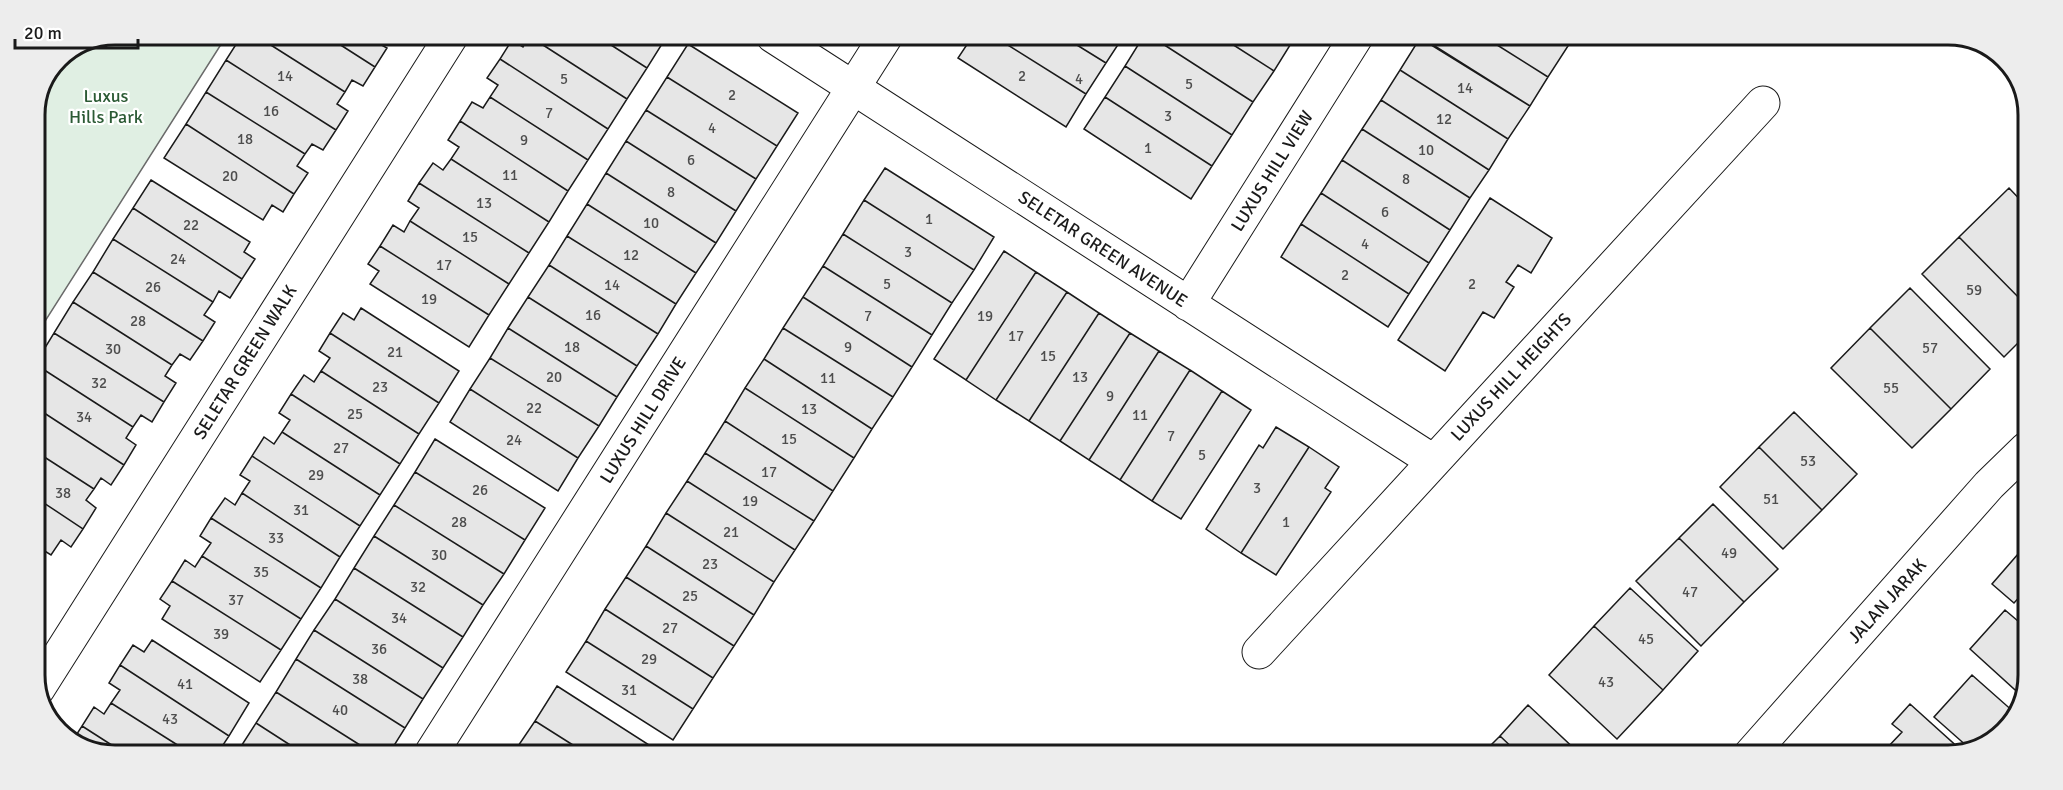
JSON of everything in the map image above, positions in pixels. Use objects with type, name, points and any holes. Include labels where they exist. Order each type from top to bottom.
[{"type":"street","name":"SELETAR GREEN WALK","points":[[45,678],[446,45]]},
{"type":"street","name":"SELETAR GREEN AVENUE","points":[[787,45],[1433,461]]},
{"type":"street","name":"LUXUS HILL DRIVE","points":[[436,745],[880,45]]},
{"type":"street","name":"LUXUS HILL VIEW","points":[[1188,304],[1352,45]]},
{"type":"street","name":"LUXUS HILL HEIGHTS","points":[[1258,652],[1763,103]]},
{"type":"street","name":"JALAN JARAK","points":[[1759,745],[1989,485],[2018,457]]},
{"type":"green space","name":"Luxus Hills Park","points":[[221,45],[45,321],[45,115],[50,88],[57,76],[76,57],[101,46]]},
{"type":"building","points":[[236,45],[271,45],[345,92],[337,104],[348,111],[336,130],[226,60]]},
{"type":"building","points":[[271,45],[341,45],[375,67],[363,86],[352,80],[345,92]]},
{"type":"building","points":[[341,45],[382,45],[387,48],[375,67]]},
{"type":"building","points":[[509,45],[523,47],[524,45],[543,45],[627,99],[608,129],[500,59]]},
{"type":"building","points":[[543,45],[611,45],[647,68],[627,99]]},
{"type":"building","points":[[611,45],[661,45],[647,68]]},
{"type":"building","points":[[687,45],[690,45],[798,113],[777,146],[667,77]]},
{"type":"building","points":[[967,45],[1008,45],[1086,94],[1066,127],[958,58]]},
{"type":"building","points":[[1008,45],[1077,45],[1106,63],[1086,94]]},
{"type":"building","points":[[1077,45],[1118,45],[1106,63]]},
{"type":"building","points":[[1138,45],[1164,45],[1253,102],[1232,135],[1125,66]]},
{"type":"building","points":[[1164,45],[1233,45],[1274,71],[1253,102]]},
{"type":"building","points":[[1233,45],[1290,45],[1274,71]]},
{"type":"building","points":[[1416,45],[1431,45],[1530,106],[1508,139],[1400,70]]},
{"type":"building","points":[[1433,45],[1497,45],[1548,77],[1530,106]]},
{"type":"building","points":[[1497,45],[1568,46],[1548,77]]},
{"type":"building","points":[[500,59],[608,129],[588,160],[490,97],[498,85],[487,78]]},
{"type":"building","points":[[226,60],[336,130],[323,150],[312,144],[305,154],[206,92]]},
{"type":"building","points":[[1125,66],[1232,135],[1212,166],[1105,97]]},
{"type":"building","points":[[1400,70],[1508,139],[1489,170],[1381,100]]},
{"type":"building","points":[[667,77],[777,146],[756,179],[646,110]]},
{"type":"building","points":[[206,92],[305,154],[297,166],[308,173],[294,194],[186,124]]},
{"type":"building","points":[[490,97],[588,160],[568,191],[460,121],[472,102],[483,108]]},
{"type":"building","points":[[1105,97],[1212,166],[1191,199],[1084,129]]},
{"type":"building","points":[[1381,100],[1489,170],[1470,198],[1362,129]]},
{"type":"building","points":[[646,110],[756,179],[736,211],[626,141]]},
{"type":"building","points":[[460,121],[568,191],[549,222],[451,159],[459,147],[448,140]]},
{"type":"building","points":[[186,124],[294,194],[283,212],[272,205],[263,220],[164,158]]},
{"type":"building","points":[[1362,129],[1470,198],[1450,230],[1342,160]]},
{"type":"building","points":[[626,141],[736,211],[716,243],[606,173]]},
{"type":"building","points":[[451,159],[549,222],[529,253],[419,183],[433,163],[443,170]]},
{"type":"building","points":[[1342,160],[1450,230],[1429,263],[1321,193]]},
{"type":"building","points":[[885,168],[994,237],[974,270],[864,200]]},
{"type":"building","points":[[606,173],[716,243],[696,273],[587,204]]},
{"type":"building","points":[[151,180],[250,242],[244,252],[255,259],[242,279],[133,208]]},
{"type":"building","points":[[419,183],[529,253],[509,284],[410,221],[419,208],[408,201]]},
{"type":"building","points":[[2009,188],[2018,197],[2018,297],[1959,237]]},
{"type":"building","points":[[1321,193],[1429,263],[1409,294],[1301,224]]},
{"type":"building","points":[[1490,198],[1552,238],[1531,273],[1518,265],[1506,282],[1514,287],[1494,318],[1483,312],[1445,371],[1398,340]]},
{"type":"building","points":[[864,200],[974,270],[952,303],[843,234]]},
{"type":"building","points":[[587,204],[696,273],[676,304],[567,236]]},
{"type":"building","points":[[133,208],[242,279],[230,298],[219,291],[213,302],[113,239]]},
{"type":"building","points":[[410,221],[509,284],[489,315],[380,246],[393,225],[404,232]]},
{"type":"building","points":[[1301,224],[1409,294],[1388,327],[1281,257]]},
{"type":"building","points":[[843,234],[952,303],[932,335],[823,266]]},
{"type":"building","points":[[567,236],[676,304],[658,334],[549,265]]},
{"type":"building","points":[[1959,237],[2018,297],[2018,343],[2004,357],[1922,274]]},
{"type":"building","points":[[113,239],[213,302],[204,315],[215,322],[203,341],[93,272]]},
{"type":"building","points":[[380,246],[489,315],[469,347],[370,284],[379,271],[368,264]]},
{"type":"building","points":[[1004,251],[1036,272],[966,380],[934,359]]},
{"type":"building","points":[[549,265],[658,334],[637,366],[528,297]]},
{"type":"building","points":[[823,266],[932,335],[912,367],[803,297]]},
{"type":"building","points":[[93,272],[203,341],[190,360],[180,354],[172,365],[73,302]]},
{"type":"building","points":[[1036,272],[1067,292],[996,400],[966,380]]},
{"type":"building","points":[[1910,288],[1990,369],[1951,409],[1870,328]]},
{"type":"building","points":[[1067,292],[1099,313],[1029,421],[996,400]]},
{"type":"building","points":[[528,297],[637,366],[617,397],[508,328]]},
{"type":"building","points":[[803,297],[912,367],[893,397],[783,328]]},
{"type":"building","points":[[73,302],[172,365],[165,376],[176,383],[164,402],[54,333]]},
{"type":"building","points":[[361,308],[459,371],[439,403],[330,333],[343,313],[354,320]]},
{"type":"building","points":[[1099,313],[1130,333],[1060,441],[1029,421]]},
{"type":"building","points":[[508,328],[617,397],[599,426],[490,358]]},
{"type":"building","points":[[783,328],[893,397],[872,429],[764,359]]},
{"type":"building","points":[[1870,328],[1951,409],[1912,448],[1831,368]]},
{"type":"building","points":[[54,333],[164,402],[152,422],[141,415],[133,427],[45,370],[45,348]]},
{"type":"building","points":[[330,333],[439,403],[419,434],[321,371],[330,358],[319,351]]},
{"type":"building","points":[[1130,333],[1159,351],[1089,460],[1060,441]]},
{"type":"building","points":[[1159,351],[1190,370],[1120,480],[1089,460]]},
{"type":"building","points":[[490,358],[599,426],[578,458],[470,389]]},
{"type":"building","points":[[764,359],[872,429],[854,458],[745,388]]},
{"type":"building","points":[[45,370],[133,427],[126,438],[136,445],[124,465],[45,414]]},
{"type":"building","points":[[1190,370],[1222,391],[1152,501],[1120,480]]},
{"type":"building","points":[[321,371],[419,434],[400,464],[291,394],[304,375],[314,382]]},
{"type":"building","points":[[745,388],[854,458],[833,491],[725,421]]},
{"type":"building","points":[[470,389],[578,458],[558,491],[450,422]]},
{"type":"building","points":[[1222,391],[1251,410],[1181,519],[1152,501]]},
{"type":"building","points":[[291,394],[400,464],[380,495],[282,432],[290,420],[279,413]]},
{"type":"building","points":[[1794,412],[1857,474],[1822,510],[1759,447]]},
{"type":"building","points":[[45,414],[124,465],[111,485],[101,478],[94,489],[45,457]]},
{"type":"building","points":[[725,421],[833,491],[814,521],[705,453]]},
{"type":"building","points":[[1276,427],[1309,447],[1241,553],[1206,529],[1259,445],[1263,448]]},
{"type":"building","points":[[282,432],[380,495],[360,526],[252,456],[264,437],[274,444]]},
{"type":"building","points":[[435,439],[545,508],[525,540],[415,472]]},
{"type":"building","points":[[1309,447],[1339,467],[1325,488],[1331,492],[1276,575],[1241,553]]},
{"type":"building","points":[[1759,447],[1822,510],[1783,549],[1720,487]]},
{"type":"building","points":[[705,453],[814,521],[795,550],[687,481]]},
{"type":"building","points":[[252,456],[360,526],[340,557],[242,493],[250,481],[240,475]]},
{"type":"building","points":[[45,457],[94,489],[86,500],[96,508],[83,529],[45,504]]},
{"type":"building","points":[[415,472],[525,540],[504,574],[394,505]]},
{"type":"building","points":[[687,481],[795,550],[774,582],[666,513]]},
{"type":"building","points":[[242,493],[340,557],[321,588],[211,518],[225,498],[235,505]]},
{"type":"building","points":[[45,504],[83,529],[71,547],[61,540],[51,555],[45,551]]},
{"type":"building","points":[[1713,504],[1778,569],[1744,602],[1679,538]]},
{"type":"building","points":[[394,505],[504,574],[483,605],[374,536]]},
{"type":"building","points":[[666,513],[774,582],[754,615],[646,546]]},
{"type":"building","points":[[211,518],[321,588],[301,619],[202,556],[211,543],[200,536]]},
{"type":"building","points":[[374,536],[483,605],[463,637],[354,568]]},
{"type":"building","points":[[1679,538],[1744,602],[1701,646],[1636,581]]},
{"type":"building","points":[[646,546],[754,615],[734,646],[626,577]]},
{"type":"building","points":[[2018,554],[2018,599],[2014,603],[1992,584]]},
{"type":"building","points":[[202,556],[301,619],[281,650],[172,581],[185,560],[195,567]]},
{"type":"building","points":[[354,568],[463,637],[443,668],[335,599]]},
{"type":"building","points":[[626,577],[734,646],[713,678],[605,609]]},
{"type":"building","points":[[172,581],[281,650],[260,682],[162,619],[170,606],[160,599]]},
{"type":"building","points":[[1630,588],[1698,651],[1663,690],[1594,626]]},
{"type":"building","points":[[335,599],[443,668],[423,699],[314,630]]},
{"type":"building","points":[[605,609],[713,678],[693,709],[586,641]]},
{"type":"building","points":[[2005,610],[2018,621],[2018,675],[2016,690],[1970,649]]},
{"type":"building","points":[[1594,626],[1663,690],[1617,739],[1549,675]]},
{"type":"building","points":[[314,630],[423,699],[405,728],[296,659]]},
{"type":"building","points":[[152,640],[249,703],[229,736],[120,665],[133,645],[144,652]]},
{"type":"building","points":[[586,641],[693,709],[673,740],[566,672]]},
{"type":"building","points":[[296,659],[405,728],[394,745],[360,745],[276,692]]},
{"type":"building","points":[[120,665],[229,736],[223,745],[178,745],[111,703],[120,690],[109,683]]},
{"type":"building","points":[[1972,675],[2010,708],[1991,731],[1964,743],[1934,717]]},
{"type":"building","points":[[557,686],[649,745],[573,745],[535,721]]},
{"type":"building","points":[[276,692],[360,745],[290,745],[256,723]]},
{"type":"building","points":[[111,703],[178,745],[111,745],[82,726],[94,707],[104,714]]},
{"type":"building","points":[[1910,704],[1955,745],[1890,745],[1902,732],[1892,724]]},
{"type":"building","points":[[1528,705],[1570,745],[1510,745],[1500,736]]},
{"type":"building","points":[[535,721],[573,745],[519,745]]},
{"type":"building","points":[[256,723],[290,745],[242,745]]},
{"type":"building","points":[[82,726],[111,745],[92,741],[77,734]]},
{"type":"building","points":[[1500,736],[1510,745],[1491,745]]}]
